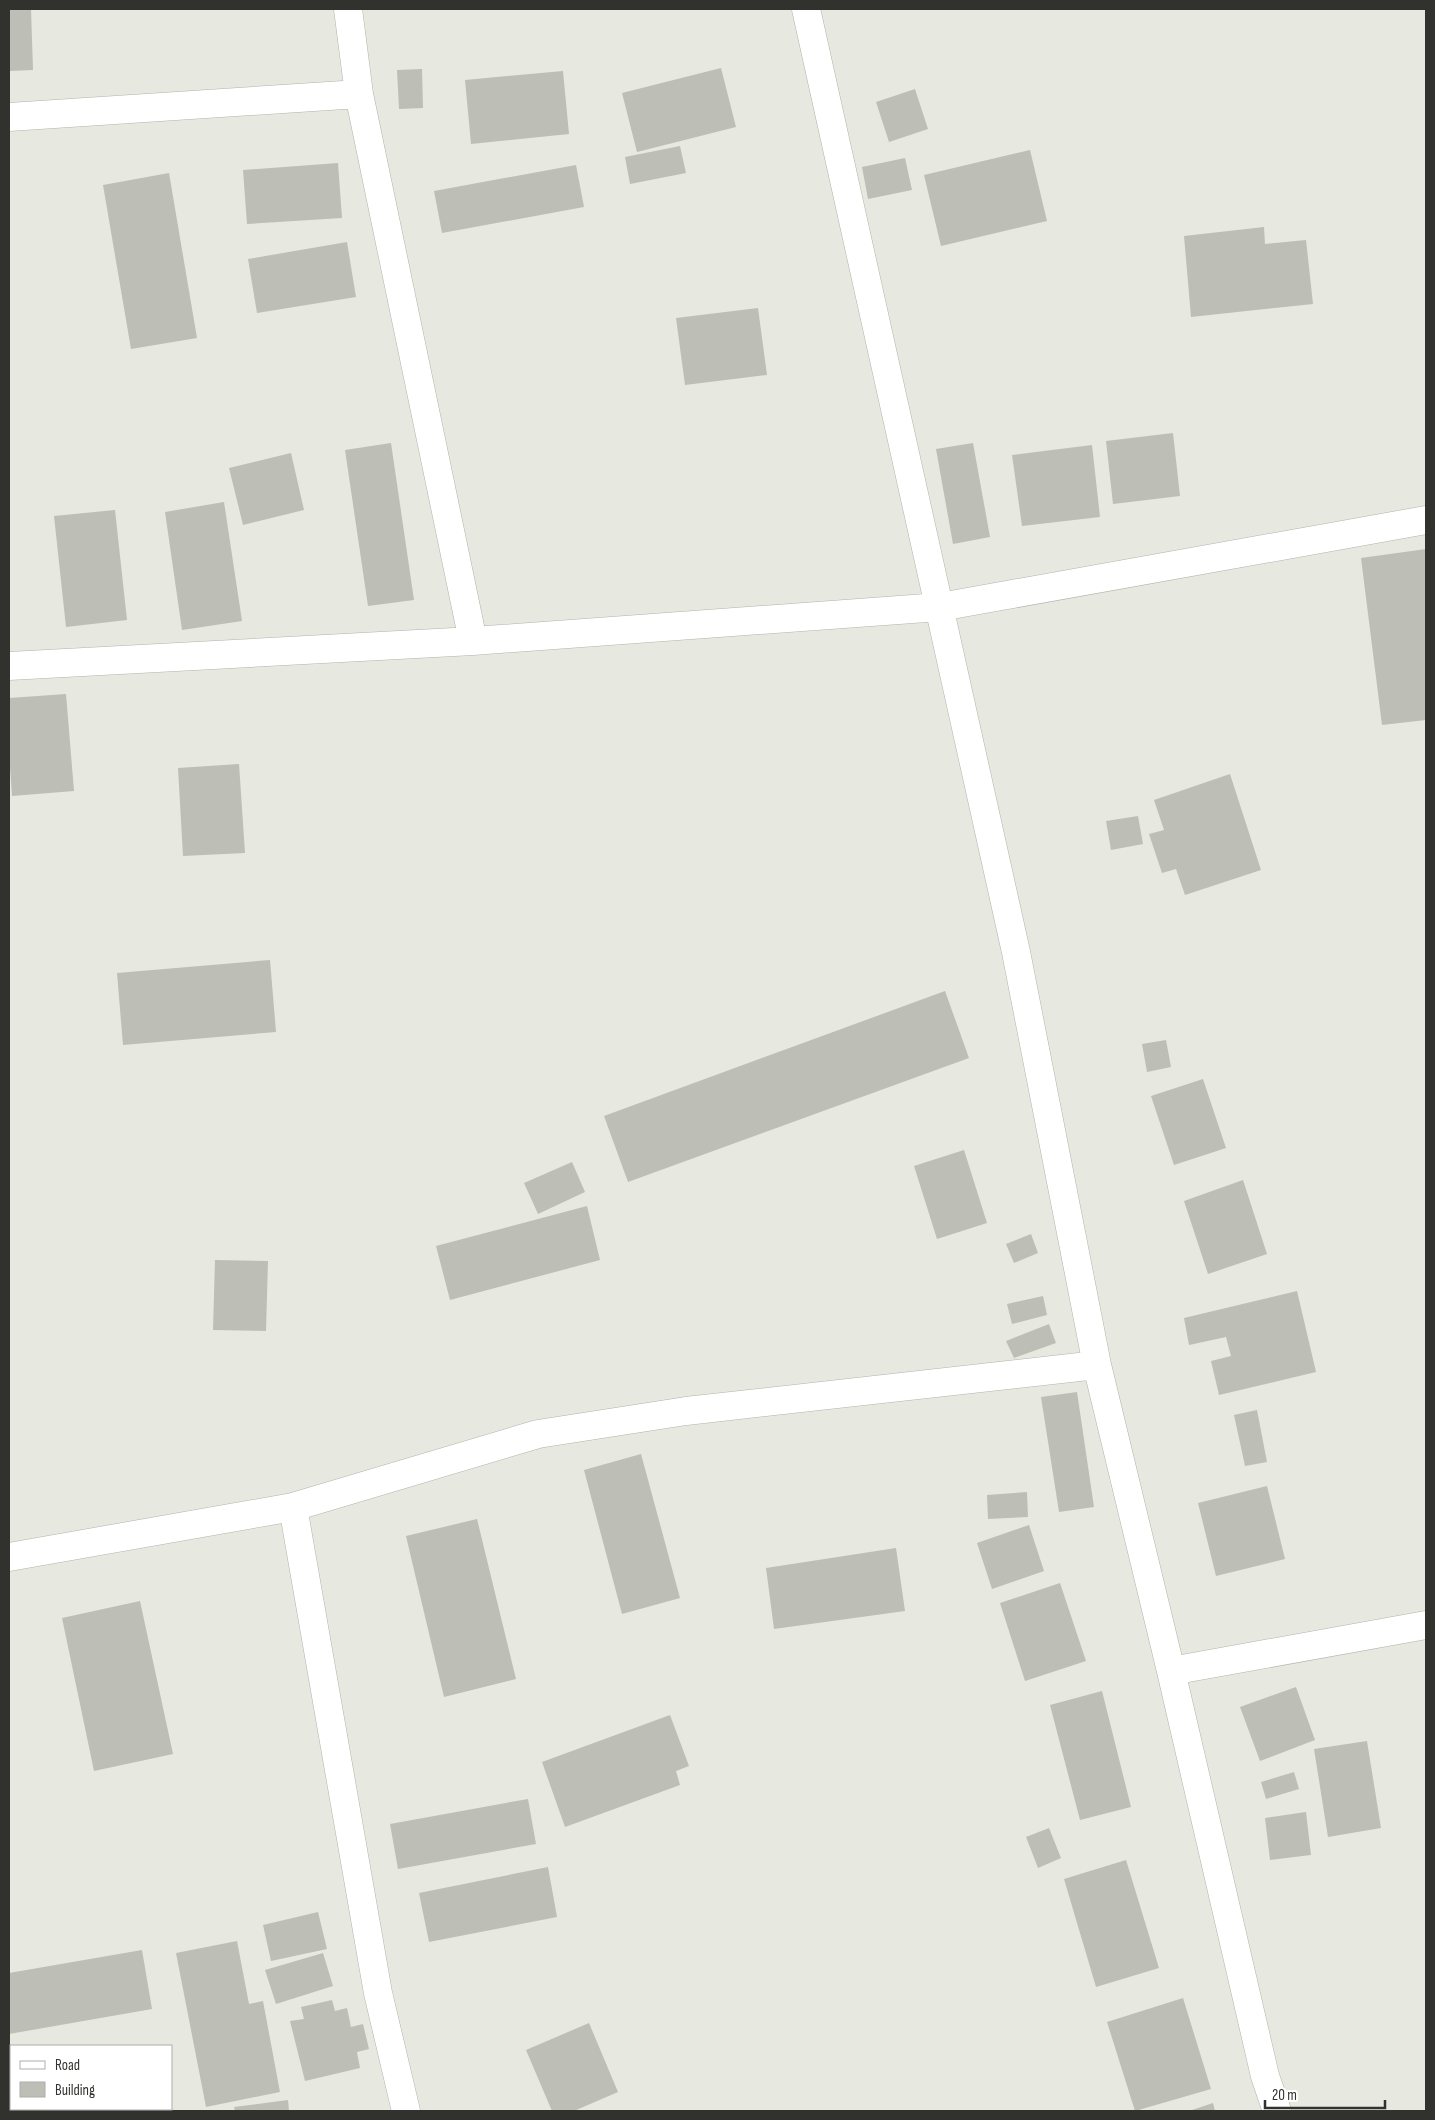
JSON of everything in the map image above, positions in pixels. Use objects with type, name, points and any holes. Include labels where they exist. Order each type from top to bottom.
[{"type":"street","points":[[348,9],[359,94],[473,641]]},
{"type":"street","points":[[806,9],[1016,952],[1097,1365],[1171,1671],[1265,2076],[1277,2111]]},
{"type":"street","points":[[9,117],[359,94]]},
{"type":"street","points":[[9,666],[473,641],[940,607],[1426,520]]},
{"type":"street","points":[[11,1549],[293,1507],[538,1434],[686,1411],[1097,1365]]},
{"type":"street","points":[[293,1507],[378,1993],[406,2111]]},
{"type":"street","points":[[1171,1671],[1426,1625]]},
{"type":"building","points":[[9,9],[31,9],[33,70],[9,71]]},
{"type":"building","points":[[721,68],[736,127],[637,152],[622,93]]},
{"type":"building","points":[[422,69],[423,108],[399,109],[397,70]]},
{"type":"building","points":[[563,71],[569,134],[471,144],[465,80]]},
{"type":"building","points":[[915,89],[928,129],[889,142],[876,102]]},
{"type":"building","points":[[680,146],[686,173],[630,184],[625,157]]},
{"type":"building","points":[[1030,150],[1047,221],[941,246],[924,175]]},
{"type":"building","points":[[905,158],[912,190],[868,199],[862,167]]},
{"type":"building","points":[[338,163],[342,218],[247,224],[243,170]]},
{"type":"building","points":[[576,165],[584,207],[442,233],[434,191]]},
{"type":"building","points":[[169,173],[197,338],[131,349],[103,185]]},
{"type":"building","points":[[1264,227],[1265,244],[1306,240],[1313,304],[1191,317],[1184,236]]},
{"type":"building","points":[[347,242],[356,297],[257,313],[248,259]]},
{"type":"building","points":[[758,308],[767,375],[685,385],[676,318]]},
{"type":"building","points":[[1173,433],[1180,496],[1113,504],[1106,441]]},
{"type":"building","points":[[391,443],[414,600],[368,606],[345,450]]},
{"type":"building","points":[[973,443],[990,537],[953,544],[936,449]]},
{"type":"building","points":[[1092,445],[1100,517],[1022,526],[1012,455]]},
{"type":"building","points":[[291,453],[304,510],[243,525],[229,468]]},
{"type":"building","points":[[224,502],[242,621],[182,630],[165,512]]},
{"type":"building","points":[[115,510],[127,620],[66,627],[54,516]]},
{"type":"building","points":[[1426,549],[1426,720],[1382,725],[1361,558]]},
{"type":"building","points":[[66,694],[74,791],[12,796],[9,752],[9,698]]},
{"type":"building","points":[[239,764],[245,853],[183,856],[178,768]]},
{"type":"building","points":[[1230,774],[1261,870],[1185,895],[1176,869],[1162,873],[1149,834],[1164,830],[1154,800]]},
{"type":"building","points":[[1138,816],[1143,844],[1111,850],[1106,821]]},
{"type":"building","points":[[270,960],[276,1032],[123,1045],[117,973]]},
{"type":"building","points":[[945,991],[969,1058],[628,1182],[604,1116]]},
{"type":"building","points":[[1166,1040],[1171,1067],[1147,1072],[1142,1044]]},
{"type":"building","points":[[1203,1079],[1226,1148],[1174,1165],[1151,1096]]},
{"type":"building","points":[[964,1150],[987,1223],[937,1239],[914,1166]]},
{"type":"building","points":[[572,1162],[585,1192],[538,1214],[524,1183]]},
{"type":"building","points":[[1243,1180],[1267,1254],[1208,1274],[1184,1201]]},
{"type":"building","points":[[587,1206],[600,1260],[450,1300],[436,1246]]},
{"type":"building","points":[[1031,1234],[1038,1253],[1014,1263],[1006,1244]]},
{"type":"building","points":[[215,1260],[268,1261],[266,1331],[213,1330]]},
{"type":"building","points":[[1297,1291],[1316,1372],[1219,1395],[1211,1361],[1231,1356],[1226,1337],[1189,1345],[1184,1318]]},
{"type":"building","points":[[1043,1296],[1047,1315],[1012,1324],[1007,1304]]},
{"type":"building","points":[[1049,1324],[1056,1343],[1014,1358],[1006,1341]]},
{"type":"building","points":[[1077,1392],[1094,1507],[1059,1512],[1041,1397]]},
{"type":"building","points":[[1257,1410],[1267,1462],[1245,1466],[1234,1415]]},
{"type":"building","points":[[641,1454],[680,1598],[622,1614],[584,1470]]},
{"type":"building","points":[[1267,1486],[1285,1559],[1216,1576],[1198,1503]]},
{"type":"building","points":[[1027,1492],[1028,1517],[988,1519],[987,1495]]},
{"type":"building","points":[[477,1519],[516,1679],[444,1697],[406,1536]]},
{"type":"building","points":[[1029,1525],[1044,1571],[992,1589],[977,1543]]},
{"type":"building","points":[[896,1548],[905,1611],[774,1629],[766,1568]]},
{"type":"building","points":[[1060,1583],[1086,1661],[1025,1681],[1000,1603]]},
{"type":"building","points":[[140,1601],[173,1754],[94,1771],[62,1618]]},
{"type":"building","points":[[1296,1687],[1315,1740],[1260,1761],[1240,1707]]},
{"type":"building","points":[[1102,1691],[1131,1807],[1080,1820],[1050,1705]]},
{"type":"building","points":[[670,1715],[689,1766],[676,1771],[680,1785],[565,1827],[542,1762]]},
{"type":"building","points":[[1367,1741],[1381,1828],[1328,1837],[1314,1749]]},
{"type":"building","points":[[1294,1772],[1299,1789],[1266,1799],[1261,1782]]},
{"type":"building","points":[[528,1799],[536,1844],[398,1869],[390,1824]]},
{"type":"building","points":[[1306,1812],[1311,1855],[1270,1860],[1265,1818]]},
{"type":"building","points":[[1049,1828],[1061,1858],[1038,1868],[1026,1837]]},
{"type":"building","points":[[1126,1860],[1159,1968],[1096,1987],[1064,1879]]},
{"type":"building","points":[[548,1867],[557,1917],[429,1942],[419,1893]]},
{"type":"building","points":[[318,1912],[327,1949],[271,1961],[263,1925]]},
{"type":"building","points":[[237,1941],[249,2004],[263,2001],[280,2092],[206,2107],[176,1953]]},
{"type":"building","points":[[142,1950],[152,2009],[9,2034],[9,1973]]},
{"type":"building","points":[[323,1953],[333,1986],[276,2004],[265,1970]]},
{"type":"building","points":[[1183,1998],[1211,2089],[1135,2111],[1107,2022]]},
{"type":"building","points":[[332,2000],[335,2011],[347,2008],[351,2027],[363,2024],[369,2049],[357,2052],[360,2068],[305,2081],[290,2021],[304,2019],[301,2007]]},
{"type":"building","points":[[589,2023],[618,2092],[574,2111],[552,2111],[526,2050]]},
{"type":"building","points":[[288,2100],[289,2111],[235,2111],[234,2107]]},
{"type":"building","points":[[1213,2103],[1215,2111],[1189,2111]]},
{"type":"building","points":[[26,2110],[116,2110],[112,2111]]}]
